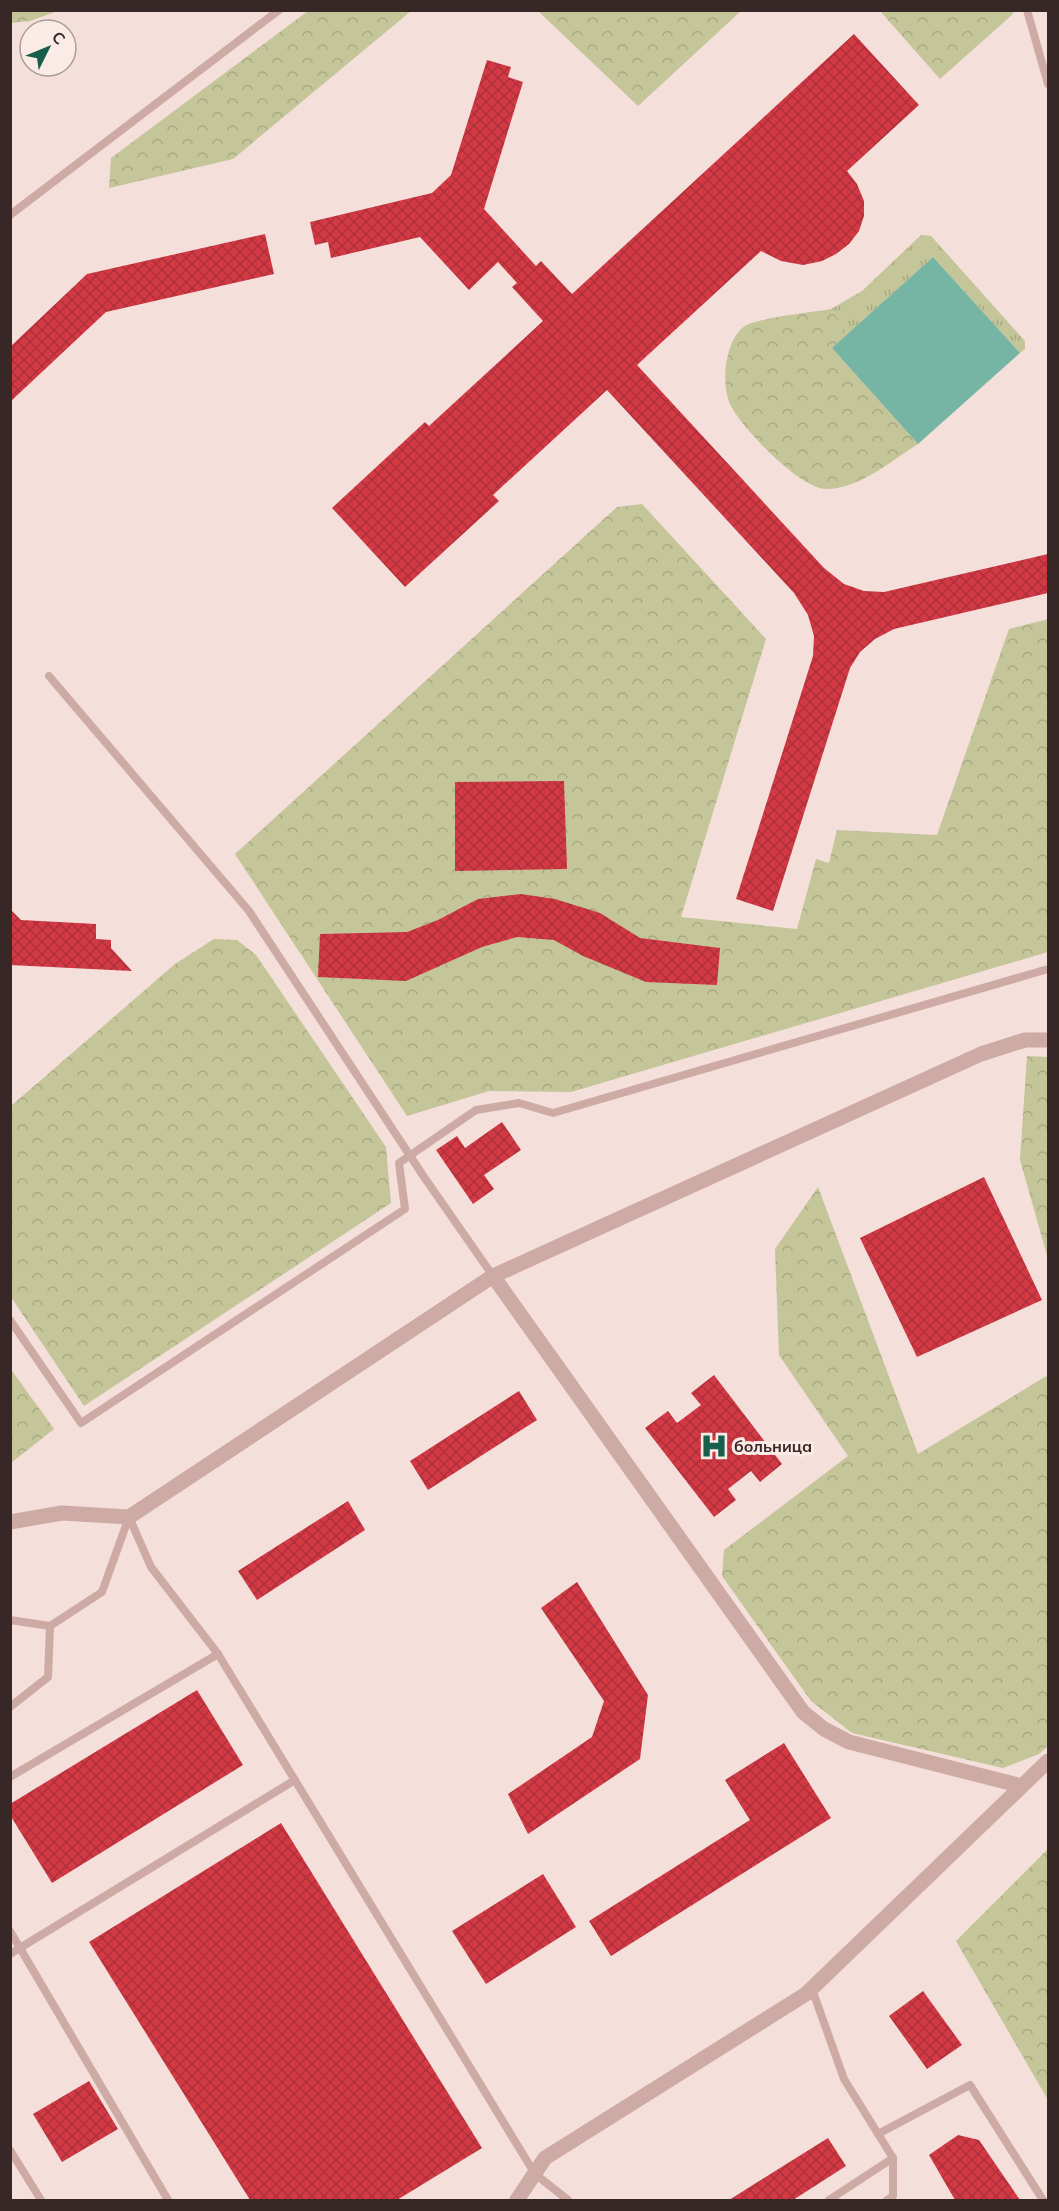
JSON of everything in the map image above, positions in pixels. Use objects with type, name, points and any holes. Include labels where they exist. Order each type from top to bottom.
[{"type":"street","points":[[10,1522],[62,1513],[129,1517],[493,1276],[981,1054],[1025,1040],[1048,1040]]},
{"type":"street","points":[[493,1276],[803,1712],[824,1729],[849,1742],[1022,1786]]},
{"type":"street","points":[[517,2200],[545,2158],[806,1994],[1048,1761]]},
{"type":"lane","points":[[10,215],[279,10]]},
{"type":"lane","points":[[1027,10],[1048,84]]},
{"type":"lane","points":[[50,676],[249,911],[410,1156],[493,1276]]},
{"type":"lane","points":[[10,1320],[81,1423],[405,1209],[399,1163],[476,1110],[519,1103],[553,1113],[1048,969]]},
{"type":"lane","points":[[10,1620],[50,1626],[102,1592],[129,1517]]},
{"type":"lane","points":[[129,1517],[151,1567],[218,1654],[535,2174],[568,2200]]},
{"type":"lane","points":[[10,1707],[48,1677],[50,1626]]},
{"type":"lane","points":[[10,1777],[218,1654]]},
{"type":"lane","points":[[10,1954],[295,1780]]},
{"type":"lane","points":[[10,1931],[168,2200]]},
{"type":"lane","points":[[812,1989],[844,2079],[893,2158],[893,2196],[887,2200]]},
{"type":"lane","points":[[878,2134],[970,2085],[1043,2200]]},
{"type":"lane","points":[[10,2150],[41,2200]]},
{"type":"lane","points":[[829,2200],[893,2158]]},
{"type":"green space","points":[[11,10],[58,10],[38,18],[18,18],[18,22],[11,23]]},
{"type":"green space","points":[[308,11],[411,11],[233,159],[109,188],[111,158]]},
{"type":"green space","points":[[538,11],[741,11],[638,106]]},
{"type":"green space","points":[[880,11],[1012,11],[1013,14],[940,79]]},
{"type":"green space","points":[[921,235],[931,236],[1025,341],[1025,349],[1020,353],[933,257],[848,334],[831,309],[862,291]]},
{"type":"green space","points":[[831,309],[848,334],[832,348],[918,444],[862,480],[850,485],[825,489],[814,486],[801,478],[759,442],[731,406],[725,375],[733,341],[745,326],[773,318]]},
{"type":"green space","points":[[642,504],[766,639],[681,917],[797,929],[816,859],[829,863],[837,830],[937,835],[1009,629],[1048,619],[1048,952],[571,1092],[489,1091],[407,1116],[235,854],[617,507]]},
{"type":"green space","points":[[214,939],[237,940],[256,955],[386,1147],[391,1203],[84,1406],[11,1297],[11,1106],[175,964]]},
{"type":"green space","points":[[1027,1056],[1048,1057],[1048,1259],[1020,1160]]},
{"type":"green space","points":[[818,1187],[918,1454],[1048,1375],[1048,1746],[1039,1754],[1003,1768],[852,1733],[811,1701],[722,1576],[724,1550],[848,1456],[779,1355],[775,1249]]},
{"type":"green space","points":[[10,1368],[54,1429],[11,1463],[10,1463]]},
{"type":"green space","points":[[1048,1849],[1048,2100],[956,1941]]},
{"type":"shaded area","points":[[933,257],[1020,353],[918,444],[832,348]]},
{"type":"building","points":[[854,34],[919,105],[847,171],[857,184],[864,201],[864,216],[859,231],[849,244],[836,254],[822,261],[803,265],[781,261],[761,251],[637,365],[824,568],[844,584],[864,591],[884,592],[1048,554],[1048,593],[894,629],[875,639],[860,652],[850,668],[773,911],[736,899],[813,656],[814,636],[808,615],[794,593],[607,390],[493,495],[499,501],[405,587],[332,508],[425,422],[429,426],[543,321],[512,287],[517,283],[498,262],[469,290],[420,237],[331,258],[328,242],[315,245],[310,222],[432,193],[451,175],[487,60],[511,67],[508,77],[523,82],[484,209],[536,266],[541,261],[572,294]]},
{"type":"building","points":[[265,234],[274,274],[106,312],[10,402],[10,347],[87,274]]},
{"type":"building","points":[[564,781],[567,869],[455,871],[455,782]]},
{"type":"building","points":[[521,894],[555,899],[600,913],[640,938],[720,948],[717,985],[646,982],[583,956],[554,940],[517,937],[482,947],[406,981],[318,977],[320,934],[407,932],[438,920],[478,899]]},
{"type":"building","points":[[10,909],[21,920],[96,924],[96,939],[111,940],[111,948],[132,971],[10,965]]},
{"type":"building","points":[[502,1122],[521,1150],[484,1175],[494,1189],[473,1204],[436,1150],[457,1136],[465,1148]]},
{"type":"building","points":[[984,1177],[1042,1300],[917,1357],[860,1238]]},
{"type":"building","name":"больница","points":[[714,1375],[782,1464],[760,1482],[751,1471],[728,1489],[736,1500],[714,1517],[645,1428],[668,1411],[677,1423],[701,1405],[691,1393]]},
{"type":"building","points":[[519,1391],[537,1420],[428,1490],[410,1461]]},
{"type":"building","points":[[348,1501],[365,1530],[257,1600],[238,1571]]},
{"type":"building","points":[[577,1582],[648,1695],[640,1759],[528,1834],[508,1794],[592,1737],[604,1701],[541,1608]]},
{"type":"building","points":[[197,1690],[243,1765],[52,1883],[10,1815],[10,1804]]},
{"type":"building","points":[[784,1743],[831,1818],[611,1956],[589,1921],[750,1820],[725,1780]]},
{"type":"building","points":[[281,1823],[482,2148],[397,2200],[250,2200],[89,1942]]},
{"type":"building","points":[[543,1874],[576,1927],[486,1984],[452,1931]]},
{"type":"building","points":[[923,1991],[962,2045],[927,2069],[889,2016]]},
{"type":"building","points":[[89,2081],[118,2129],[62,2162],[33,2114]]},
{"type":"building","points":[[958,2135],[979,2140],[1020,2200],[955,2200],[929,2155]]},
{"type":"building","points":[[828,2138],[846,2166],[793,2200],[729,2200]]},
{"type":"place","name":"больница","points":[[714,1446]]}]
